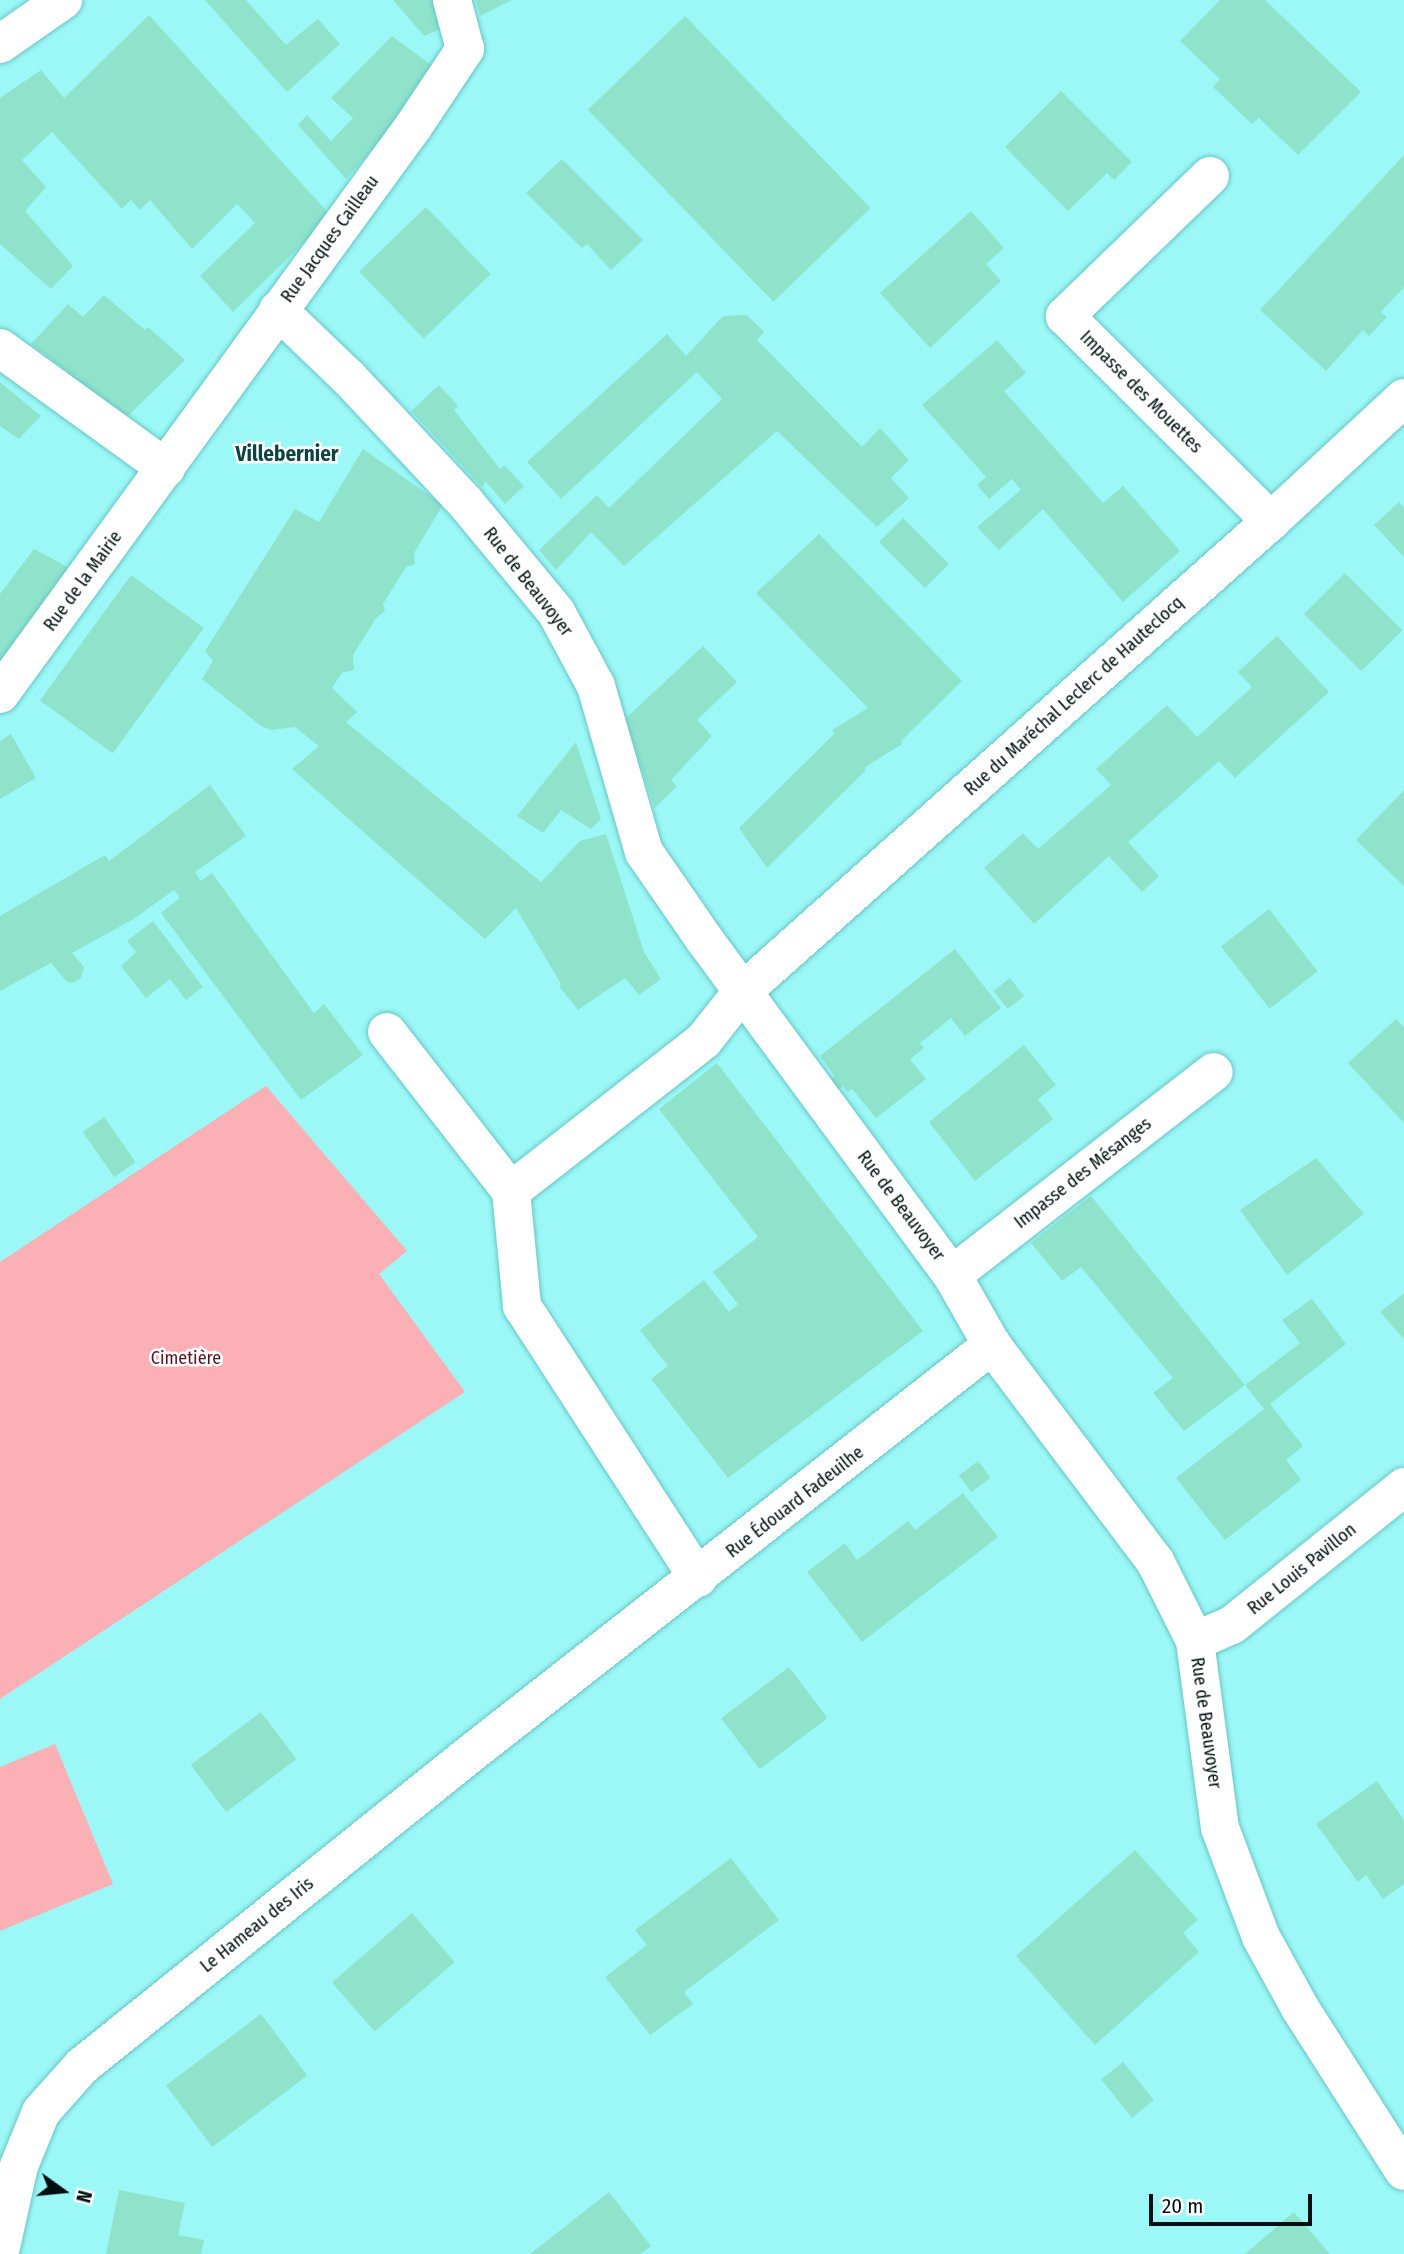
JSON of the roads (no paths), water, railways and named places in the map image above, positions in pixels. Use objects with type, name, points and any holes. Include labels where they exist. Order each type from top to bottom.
[{"type":"street","points":[[0,44],[63,0]]},
{"type":"street","name":"Rue Jacques Cailleau","points":[[166,468],[413,127],[464,49],[452,0]]},
{"type":"street","name":"Impasse des Mouettes","points":[[1210,176],[1065,316],[1271,521]]},
{"type":"street","name":"Rue de Beauvoyer","points":[[278,310],[349,378],[465,502],[556,612],[596,686],[644,852],[742,992],[952,1275],[992,1345],[1155,1561],[1195,1642],[1220,1828],[1261,1937],[1300,2008],[1404,2171]]},
{"type":"street","points":[[0,348],[166,468]]},
{"type":"street","name":"Rue du Maréchal Leclerc de Hauteclocq","points":[[511,1191],[704,1040],[742,992],[1271,521],[1404,398]]},
{"type":"street","name":"Rue de la Mairie","points":[[0,694],[166,468]]},
{"type":"street","points":[[387,1032],[511,1191],[522,1306],[698,1578]]},
{"type":"street","name":"Impasse des Mésanges","points":[[952,1275],[1214,1072]]},
{"type":"street","name":"Rue Édouard Fadeuilhe","points":[[596,1658],[992,1345]]},
{"type":"street","name":"Rue Louis Pavillon","points":[[1195,1642],[1232,1625],[1404,1488]]},
{"type":"street","name":"Le Hameau des Iris","points":[[0,2251],[19,2166],[41,2112],[82,2066],[457,1764],[596,1658]]},
{"type":"district","name":"Villebernier","points":[[287,454]]},
{"type":"park label","name":"Cimetière","points":[[186,1358]]}]
